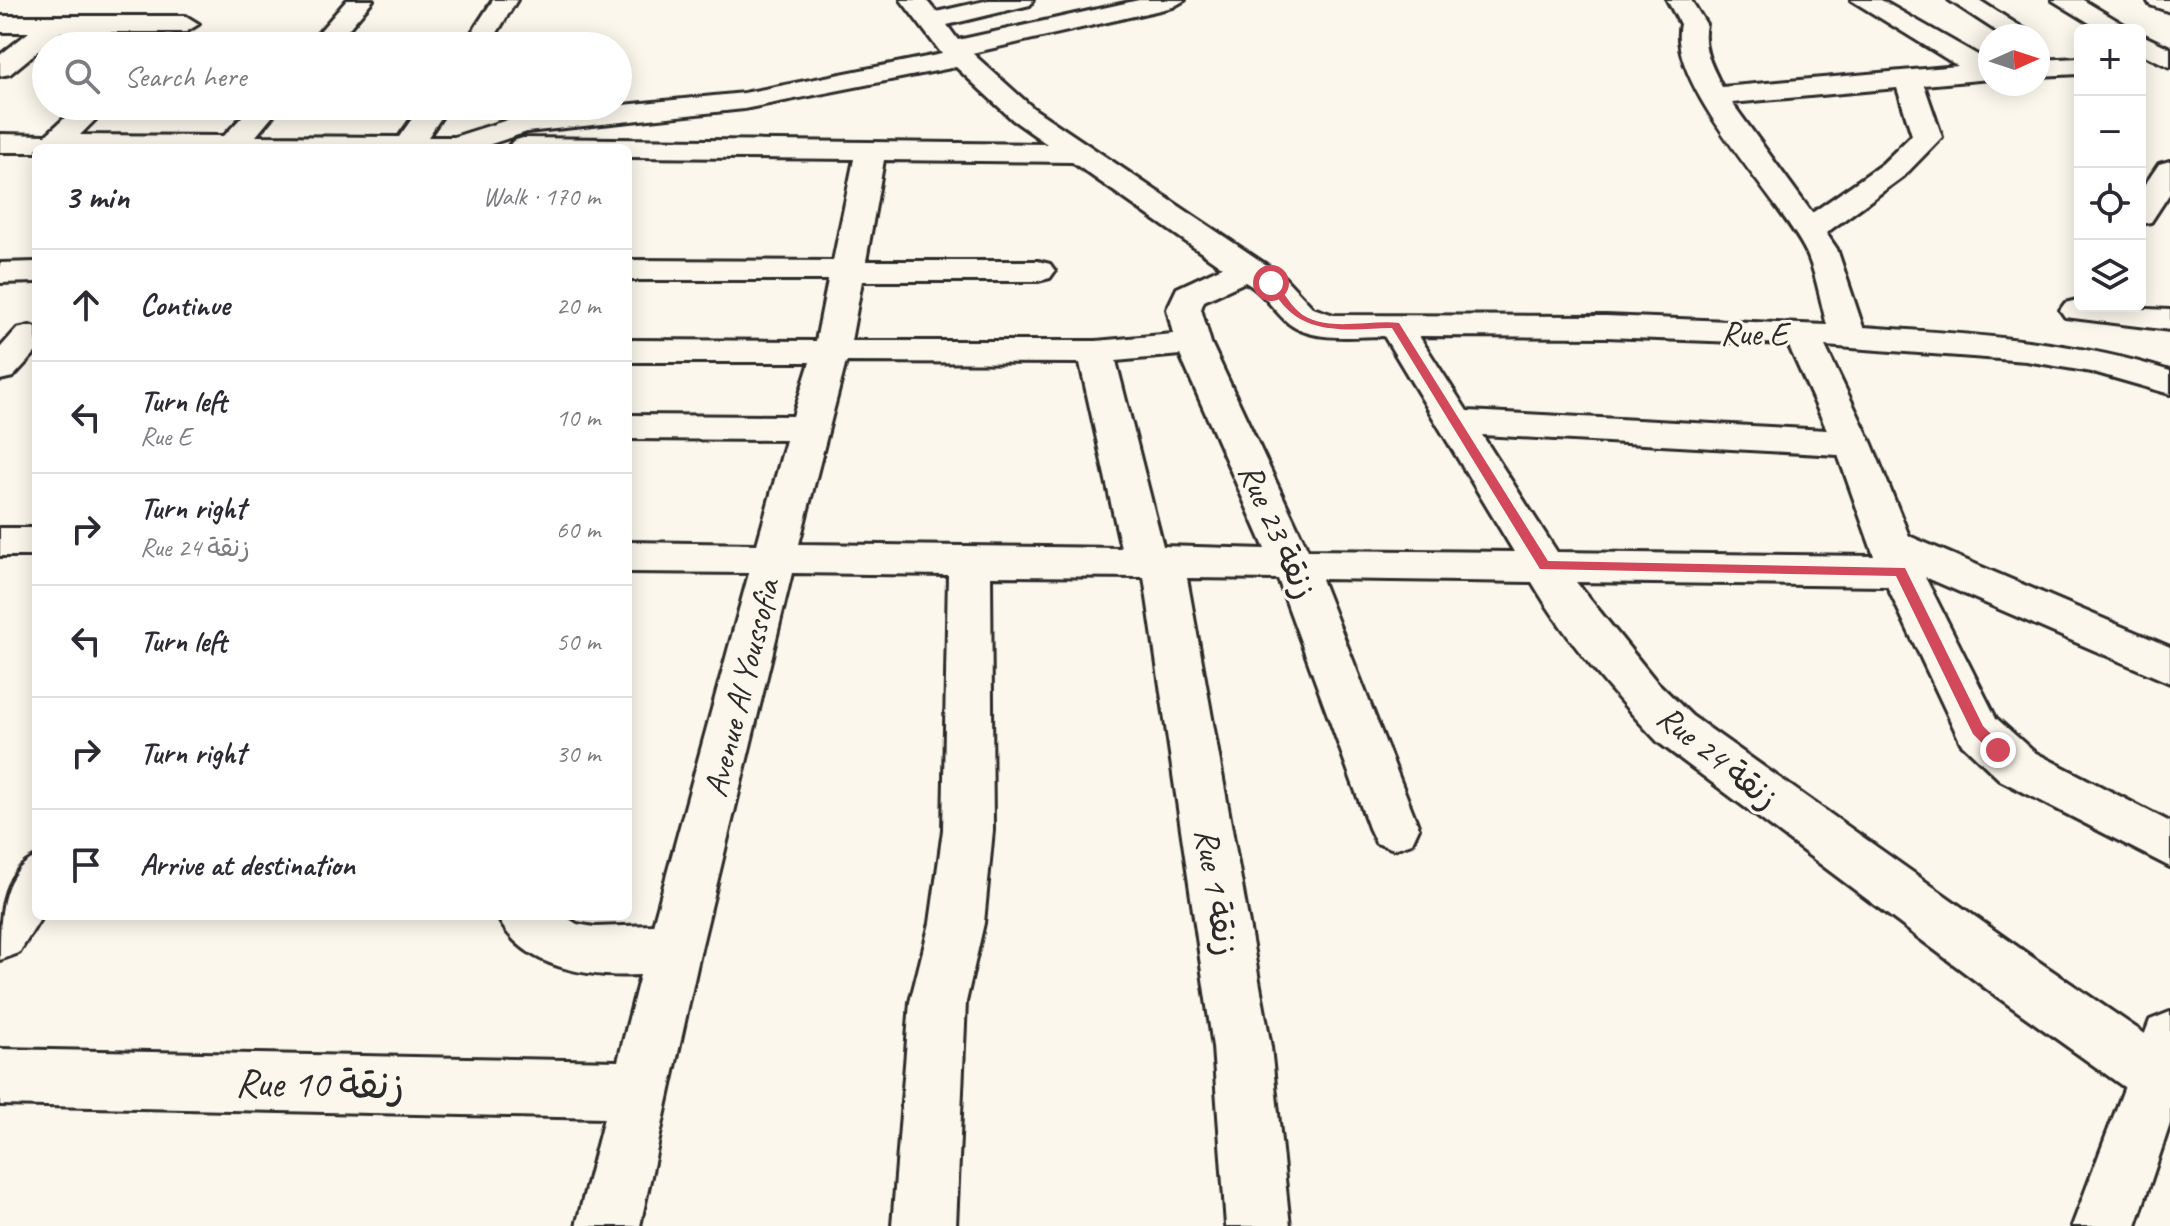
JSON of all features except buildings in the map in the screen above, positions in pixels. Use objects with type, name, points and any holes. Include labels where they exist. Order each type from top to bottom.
[{"type":"street","points":[[332,32],[361,0]]},
{"type":"street","points":[[485,32],[505,0]]},
{"type":"street","name":"Rue E","points":[[913,0],[928,22],[957,53],[1023,114],[1246,269],[1271,283],[1295,314],[1305,320],[1334,326],[1801,333],[2041,350],[2092,359],[2170,383]]},
{"type":"street","points":[[928,22],[1021,0]]},
{"type":"street","points":[[632,113],[744,101],[1173,0]]},
{"type":"street","points":[[1679,0],[1693,24],[1691,45],[1713,96],[1821,249],[1848,337]]},
{"type":"street","points":[[1863,0],[1978,65]]},
{"type":"street","points":[[1961,0],[2002,24]]},
{"type":"street","points":[[2064,0],[2109,24]]},
{"type":"street","points":[[2159,0],[2170,5]]},
{"type":"street","points":[[0,24],[194,16],[177,32]]},
{"type":"street","points":[[45,32],[55,24]]},
{"type":"street","points":[[0,68],[32,42]]},
{"type":"street","points":[[2146,46],[2170,60]]},
{"type":"street","points":[[2050,52],[2074,65]]},
{"type":"street","points":[[2146,62],[2170,60]]},
{"type":"street","points":[[2050,67],[2074,66]]},
{"type":"street","points":[[1713,96],[1978,72]]},
{"type":"street","points":[[1809,230],[1893,170],[1927,137],[1908,79]]},
{"type":"street","points":[[53,144],[80,120]]},
{"type":"street","points":[[233,144],[254,120]]},
{"type":"street","points":[[393,144],[420,120]]},
{"type":"street","points":[[462,144],[523,124],[561,120]]},
{"type":"street","points":[[0,143],[32,144]]},
{"type":"street","points":[[632,148],[1080,153]]},
{"type":"street","name":"Avenue Al Youssofia","points":[[608,1226],[674,949],[808,428],[831,352],[871,151]]},
{"type":"street","points":[[2146,206],[2170,170]]},
{"type":"street","name":"Rue 23 زنقة","points":[[1246,269],[1189,295],[1184,309],[1193,343],[1293,563],[1394,828]]},
{"type":"street","points":[[632,270],[1038,271]]},
{"type":"street","points":[[0,273],[32,272]]},
{"type":"street","points":[[2041,350],[2074,312]]},
{"type":"street","points":[[2109,312],[2170,320]]},
{"type":"street","name":"Rue 24 زنقة","points":[[1395,325],[1564,599],[1640,693],[1675,729],[1999,966],[2164,1058]]},
{"type":"street","points":[[1801,333],[1853,444],[1896,558],[1978,730],[2017,766],[2170,846]]},
{"type":"street","points":[[0,369],[22,337]]},
{"type":"street","points":[[632,351],[1096,352],[1193,343]]},
{"type":"street","name":"Rue 1 زنقة","points":[[1096,352],[1154,560],[1242,1047],[1258,1226]]},
{"type":"street","points":[[1456,422],[1853,444]]},
{"type":"street","points":[[632,427],[808,428]]},
{"type":"street","points":[[632,557],[1544,566],[1896,558],[2170,666]]},
{"type":"street","points":[[924,1226],[938,1002],[957,923],[968,830],[971,750],[969,559]]},
{"type":"street","points":[[0,936],[32,885]]},
{"type":"street","points":[[528,920],[541,932],[574,950],[674,949]]},
{"type":"street","points":[[2104,1226],[2164,1058]]},
{"type":"street","name":"Rue 10 زنقة","points":[[0,1077],[639,1090]]},
{"type":"route","points":[[1271,283],[1295,314],[1305,320],[1334,326],[1395,325],[1544,566],[1901,571],[1978,730],[1998,750]]}]
